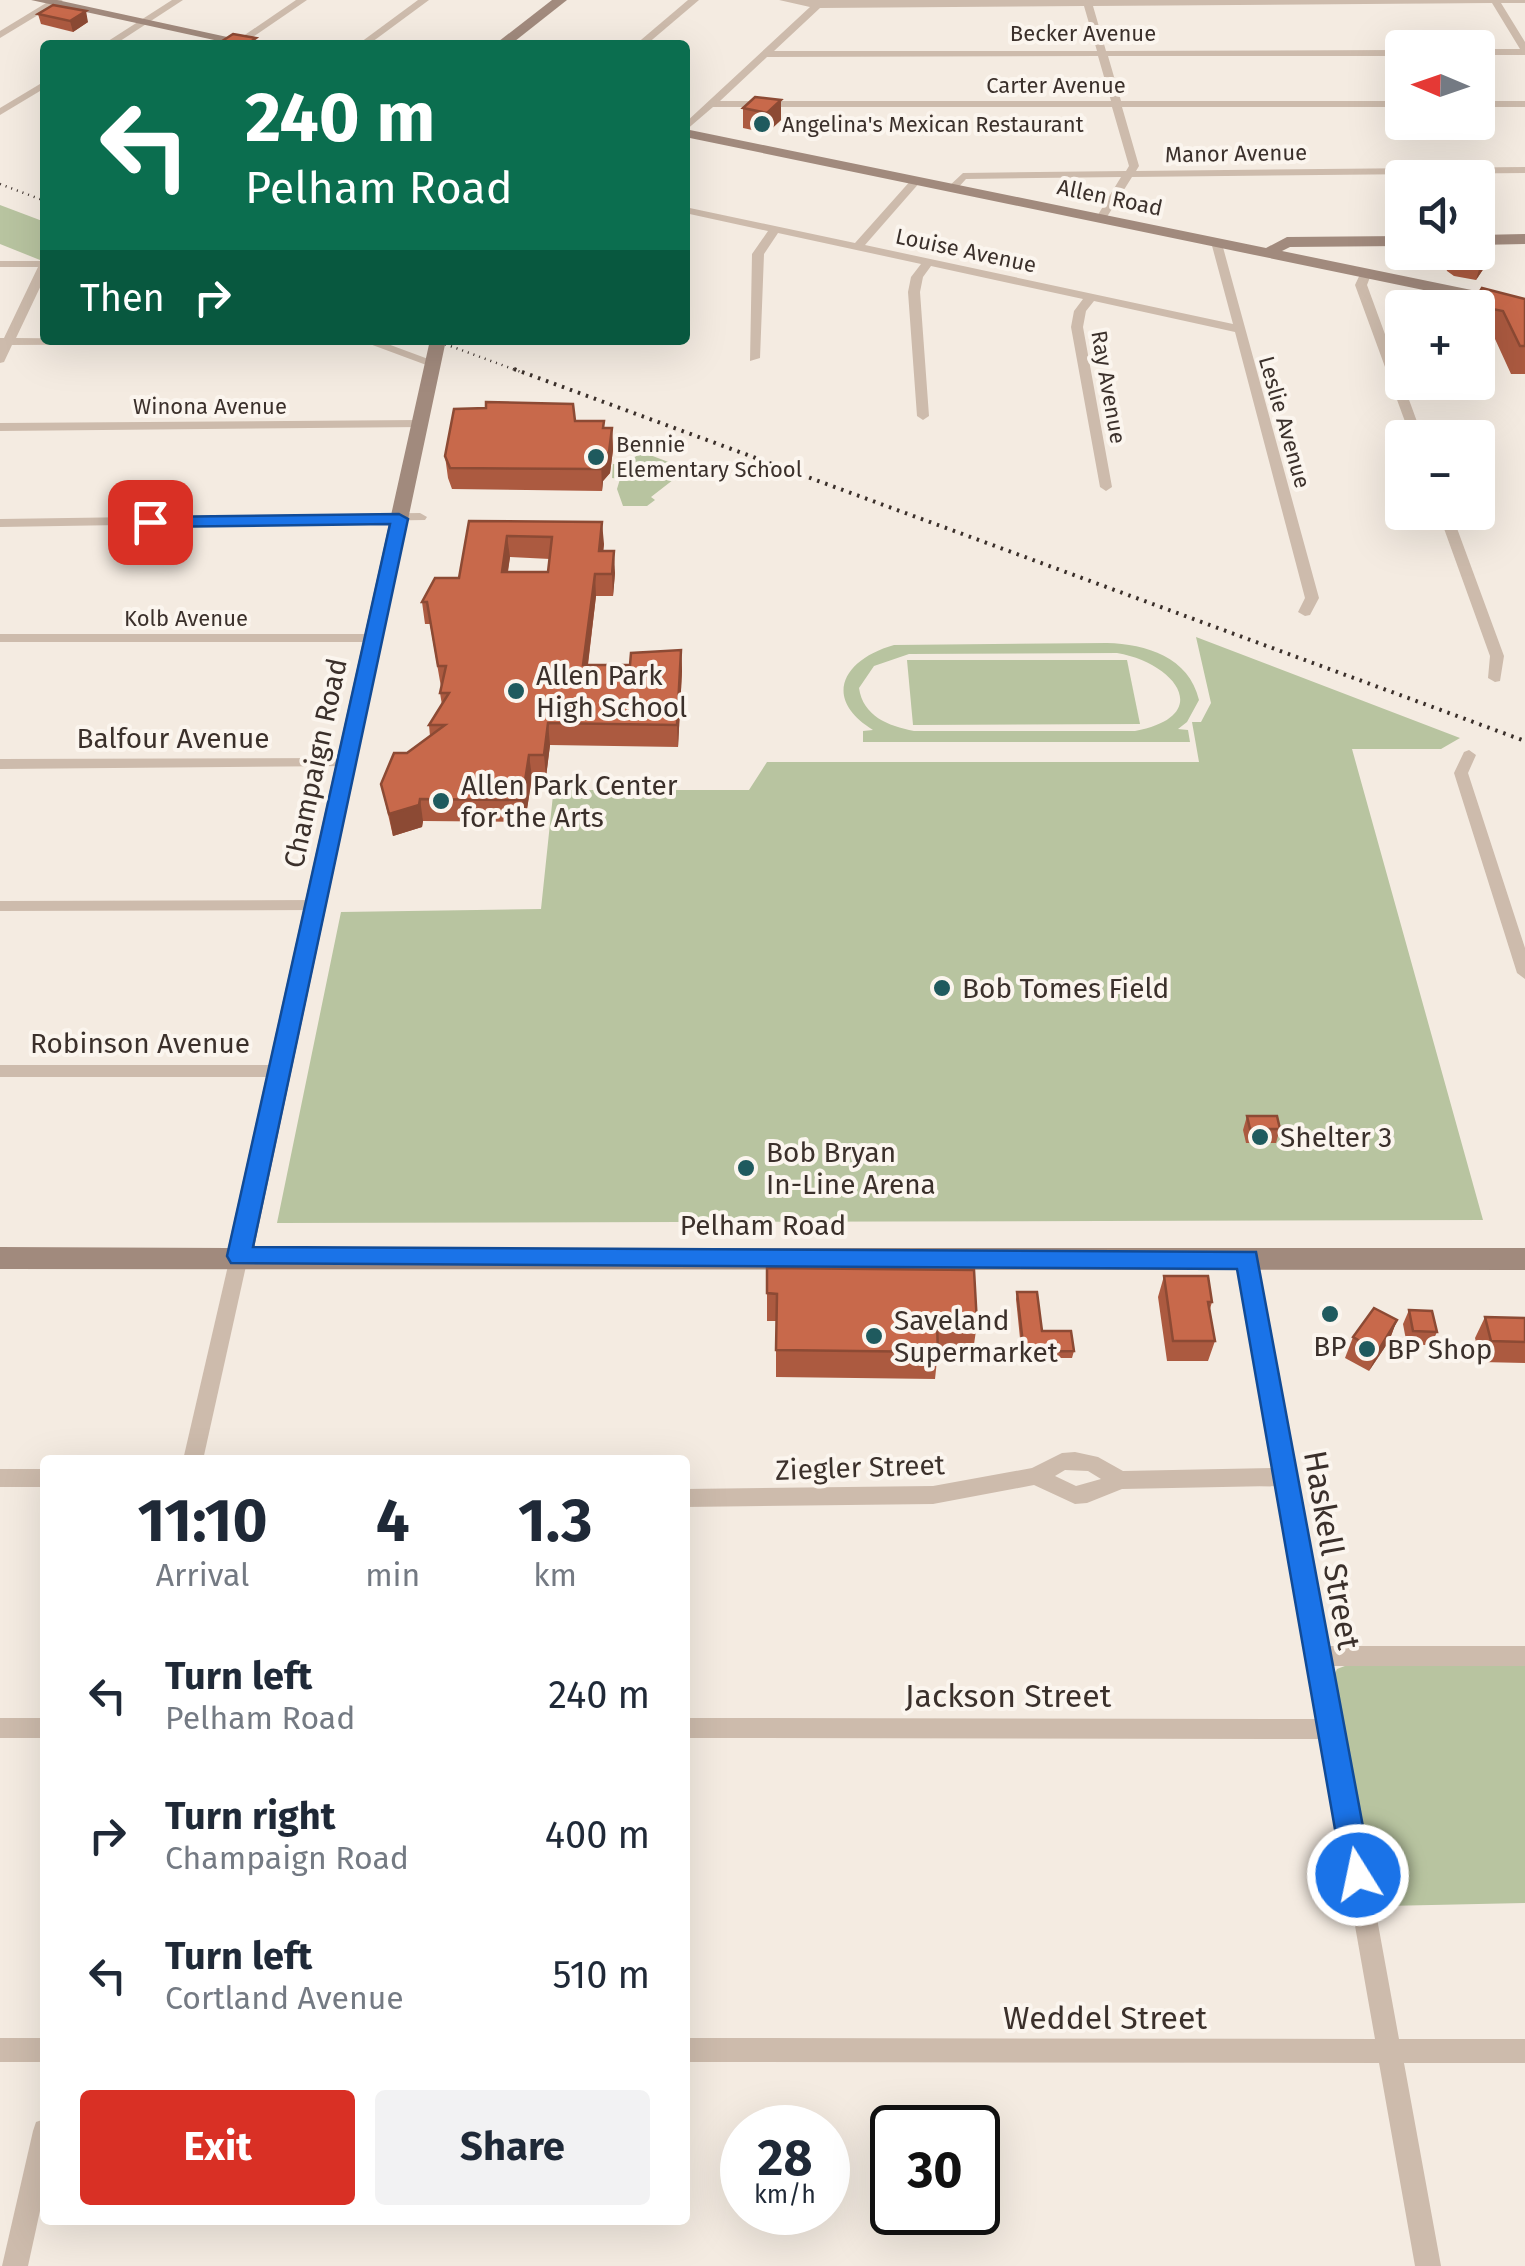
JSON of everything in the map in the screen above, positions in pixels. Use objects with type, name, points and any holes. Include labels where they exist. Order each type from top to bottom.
[{"type":"main road","points":[[507,40],[560,0]]},
{"type":"main road","points":[[50,1],[225,40]]},
{"type":"main road","name":"Allen Road","points":[[690,131],[1525,306]]},
{"type":"main road","points":[[1495,240],[1525,239]]},
{"type":"main road","points":[[1269,252],[1287,242],[1385,241]]},
{"type":"main road","name":"Champaign Road","points":[[239,1256],[373,638],[410,518],[420,424],[437,345]]},
{"type":"main road","name":"Pelham Road","points":[[0,1258],[1525,1258]]},
{"type":"street","points":[[115,40],[178,0]]},
{"type":"street","points":[[242,40],[302,0]]},
{"type":"street","points":[[369,40],[424,0]]},
{"type":"street","points":[[646,40],[694,0]]},
{"type":"street","points":[[784,0],[1525,0]]},
{"type":"street","points":[[1495,0],[1525,51],[1495,52]]},
{"type":"street","points":[[1514,0],[1525,17]]},
{"type":"street","points":[[0,35],[50,1]]},
{"type":"street","points":[[1087,1],[1134,166],[1100,218]]},
{"type":"street","points":[[690,125],[821,2]]},
{"type":"street","name":"Becker Avenue","points":[[763,54],[1385,52]]},
{"type":"street","points":[[0,112],[40,87]]},
{"type":"street","name":"Carter Avenue","points":[[709,104],[1385,104]]},
{"type":"street","points":[[1495,104],[1525,104]]},
{"type":"street","name":"Manor Avenue","points":[[952,188],[963,176],[1525,170]]},
{"type":"street","points":[[858,247],[916,181]]},
{"type":"street","name":"Louise Avenue","points":[[690,211],[1238,329]]},
{"type":"street","points":[[754,358],[758,254],[775,229]]},
{"type":"street","name":"Leslie Avenue","points":[[1217,242],[1312,598],[1305,612]]},
{"type":"street","points":[[923,416],[914,292],[917,276],[928,262]]},
{"type":"street","points":[[0,264],[40,265]]},
{"type":"street","points":[[1366,272],[1361,285],[1410,420]]},
{"type":"street","points":[[0,359],[4,342],[40,274]]},
{"type":"street","name":"Ray Avenue","points":[[1091,297],[1080,311],[1077,327],[1106,487]]},
{"type":"street","points":[[4,342],[40,342]]},
{"type":"street","points":[[380,345],[432,363]]},
{"type":"street","name":"Winona Avenue","points":[[0,427],[420,424]]},
{"type":"street","points":[[0,524],[410,518]]},
{"type":"street","points":[[1451,530],[1497,656],[1495,678]]},
{"type":"street","name":"Kolb Avenue","points":[[0,638],[373,638]]},
{"type":"street","points":[[1470,755],[1461,772],[1525,973]]},
{"type":"street","name":"Balfour Avenue","points":[[0,764],[346,763]]},
{"type":"street","points":[[0,906],[315,905]]},
{"type":"street","name":"Robinson Avenue","points":[[0,1071],[280,1071]]},
{"type":"street","points":[[194,1455],[239,1256]]},
{"type":"street","name":"Haskell Street","points":[[1247,1259],[1428,2266]]},
{"type":"street","name":"Ziegler Street","points":[[690,1498],[933,1495],[1035,1476],[1075,1460],[1091,1463],[1121,1480]]},
{"type":"street","name":"Ziegler Street","points":[[1035,1476],[1076,1495],[1121,1480],[1284,1476]]},
{"type":"street","points":[[0,1478],[40,1478]]},
{"type":"street","points":[[1318,1656],[1525,1656]]},
{"type":"street","points":[[0,1728],[40,1728]]},
{"type":"street","name":"Jackson Street","points":[[690,1728],[1332,1729]]},
{"type":"street","points":[[0,2050],[40,2050]]},
{"type":"street","name":"Weddel Street","points":[[690,2050],[1525,2050]]},
{"type":"street","points":[[15,2266],[40,2153]]},
{"type":"green space","points":[[0,205],[40,220],[40,260],[0,244]]},
{"type":"green space","points":[[642,452],[687,469],[651,497],[655,500],[647,506],[623,506],[617,489],[620,479],[612,478],[613,464],[625,464]]},
{"type":"green space","points":[[1196,637],[1460,738],[1441,749],[1352,749],[1483,1220],[277,1223],[341,912],[541,909],[553,795],[563,790],[749,790],[767,762],[1199,762],[1192,722],[1201,722],[1211,703]]},
{"type":"green space","points":[[1107,643],[1151,650],[1176,663],[1194,685],[1199,700],[1187,722],[1178,729],[1188,730],[1190,742],[863,742],[863,731],[873,730],[847,705],[845,681],[862,660],[894,645]],"holes":[[[1117,653],[1138,659],[1170,678],[1180,702],[1174,714],[1160,724],[1135,731],[914,731],[871,713],[859,688],[874,666],[909,654]]]},
{"type":"green space","points":[[907,660],[1127,660],[1140,724],[913,725]]},
{"type":"green space","points":[[1350,1664],[1525,1665],[1525,1903],[1385,1906],[1374,1899],[1332,1679],[1337,1669]]},
{"type":"building","points":[[53,5],[86,11],[70,21],[38,14]]},
{"type":"building","points":[[233,34],[256,38],[253,40],[224,40]]},
{"type":"building","points":[[755,97],[781,100],[767,113],[743,108]]},
{"type":"building","points":[[1495,291],[1525,299],[1525,346],[1520,346],[1503,311],[1495,309]]},
{"type":"building","points":[[486,402],[573,404],[575,421],[604,421],[603,428],[612,428],[609,452],[601,460],[600,469],[450,468],[445,456],[454,409],[486,408]]},
{"type":"building","name":"Allen Park High School","points":[[469,521],[602,522],[599,551],[614,551],[612,574],[595,574],[583,665],[630,665],[631,653],[681,650],[677,725],[548,723],[544,755],[529,755],[522,800],[420,799],[419,805],[389,814],[381,784],[394,753],[407,753],[445,725],[429,725],[449,693],[440,693],[446,666],[438,666],[427,602],[422,602],[435,578],[459,578]],"holes":[[[507,536],[552,537],[548,572],[502,572]]]},
{"type":"building","points":[[1247,1116],[1277,1116],[1280,1129],[1250,1129]]},
{"type":"building","name":"Saveland Supermarket","points":[[767,1268],[974,1270],[977,1324],[937,1324],[938,1352],[776,1350],[777,1294],[767,1293]]},
{"type":"building","points":[[1164,1276],[1208,1276],[1215,1341],[1173,1341]]},
{"type":"building","points":[[1017,1292],[1037,1292],[1042,1331],[1071,1331],[1074,1351],[1024,1352]]},
{"type":"building","points":[[1374,1308],[1397,1320],[1378,1351],[1353,1337]]},
{"type":"building","points":[[1409,1310],[1432,1311],[1437,1332],[1413,1331]]},
{"type":"building","points":[[1485,1317],[1525,1318],[1525,1342],[1491,1341]]},
{"type":"railway","points":[[0,184],[40,199]]},
{"type":"railway","points":[[448,345],[521,372]]},
{"type":"railway","points":[[514,369],[1525,741]]},
{"type":"place","name":"Angelina's Mexican Restaurant","points":[[762,124]]},
{"type":"place","name":"Bennie Elementary School","points":[[596,457]]},
{"type":"place","name":"Allen Park High School","points":[[516,691]]},
{"type":"place","name":"Allen Park Center for the Arts","points":[[441,801]]},
{"type":"place","name":"Bob Tomes Field","points":[[942,988]]},
{"type":"place","name":"Shelter 3","points":[[1260,1137]]},
{"type":"place","name":"Bob Bryan In-Line Arena","points":[[746,1168]]},
{"type":"place","name":"BP","points":[[1330,1314]]},
{"type":"place","name":"Saveland Supermarket","points":[[874,1336]]},
{"type":"place","name":"BP Shop","points":[[1367,1349]]},
{"type":"route","points":[[150,522],[399,519],[239,1256],[1247,1259],[1358,1875]]}]
